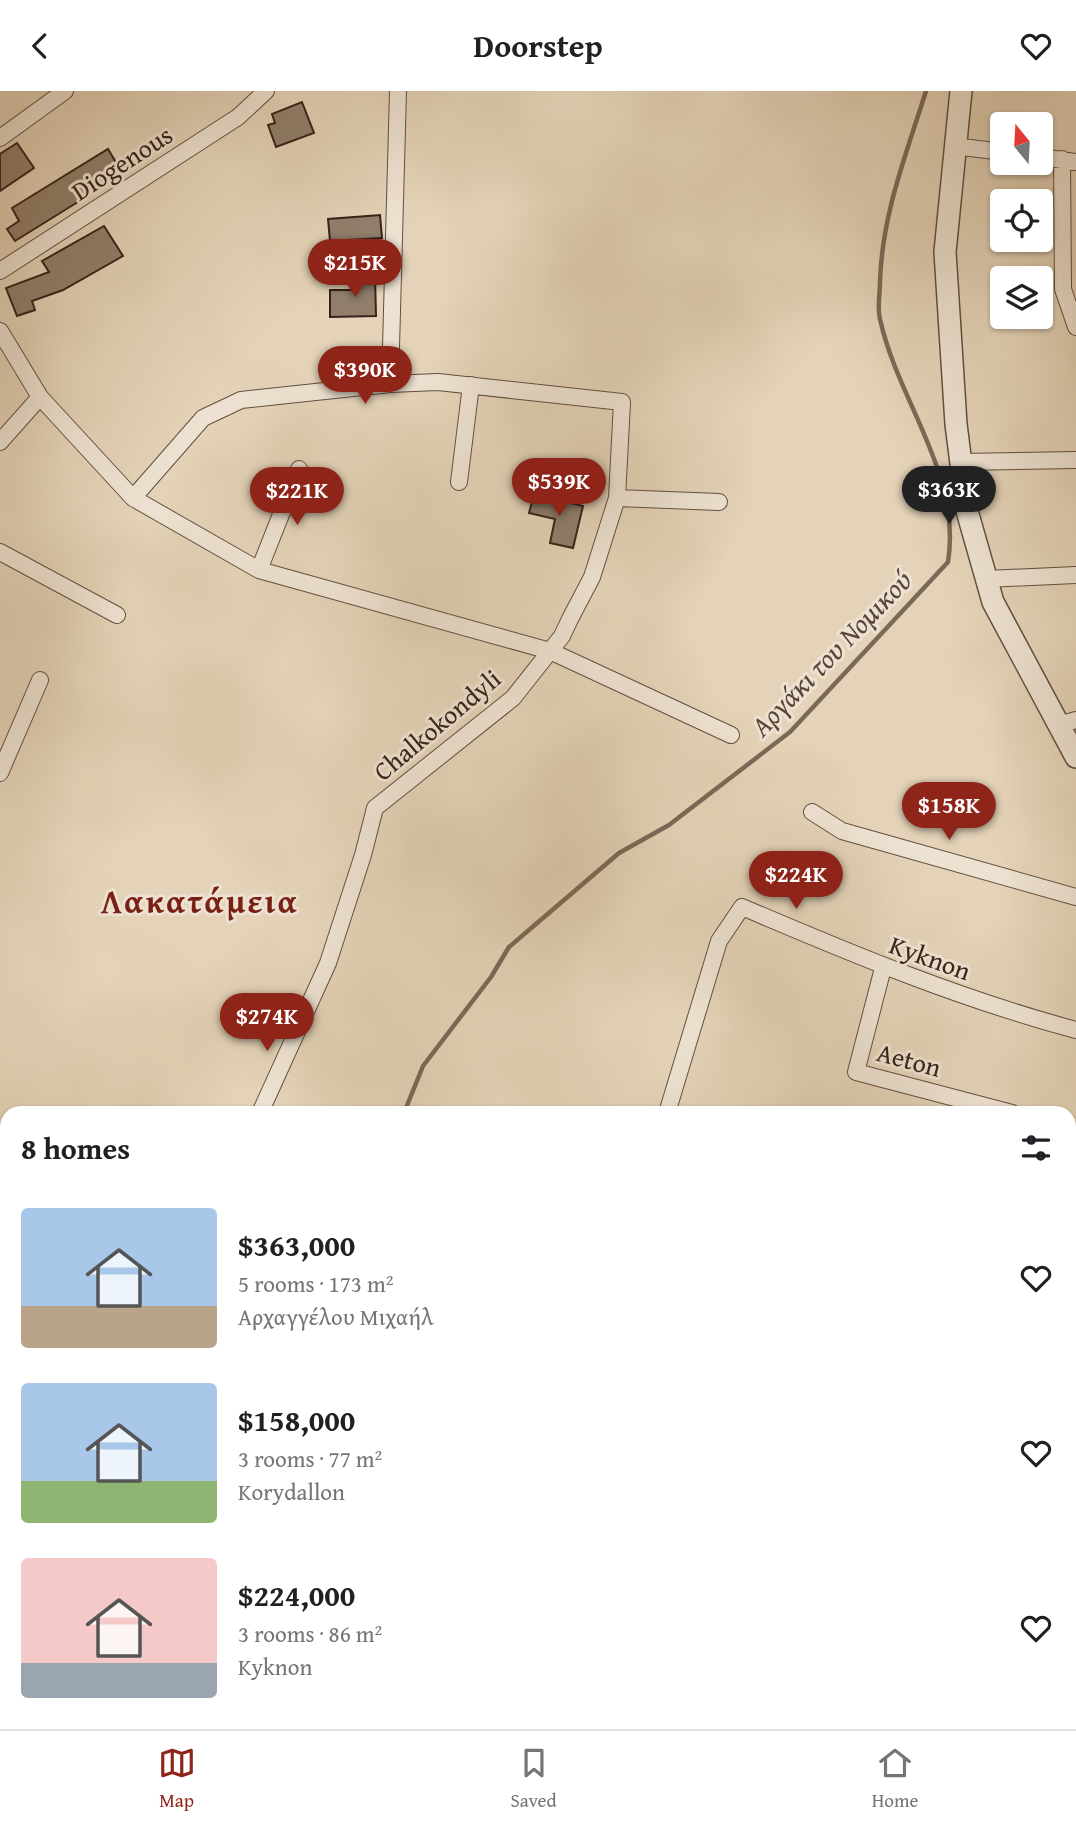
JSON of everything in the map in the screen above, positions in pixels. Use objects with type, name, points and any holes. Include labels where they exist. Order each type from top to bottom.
[{"type":"street","points":[[0,138],[65,91]]},
{"type":"street","name":"Diogenous","points":[[0,271],[238,117],[266,91]]},
{"type":"street","points":[[390,384],[398,91]]},
{"type":"street","points":[[961,91],[945,252],[960,462],[967,511],[986,579],[1005,628],[1068,723],[1076,757]]},
{"type":"street","points":[[954,146],[990,150]]},
{"type":"street","points":[[1069,160],[1063,289],[1069,315],[1076,327]]},
{"type":"street","points":[[0,331],[40,397],[133,498],[259,570],[550,651],[731,735]]},
{"type":"street","name":"Chalkokondyli","points":[[133,498],[203,418],[241,400],[390,384],[471,385],[622,402],[617,498],[592,577],[562,636],[513,698],[375,808],[363,856],[328,963],[263,1106]]},
{"type":"street","points":[[459,482],[471,385]]},
{"type":"street","points":[[0,442],[40,397]]},
{"type":"street","points":[[960,462],[1076,460]]},
{"type":"street","points":[[259,570],[299,469]]},
{"type":"street","points":[[617,498],[719,502]]},
{"type":"street","points":[[0,552],[117,615]]},
{"type":"street","points":[[986,579],[1076,575]]},
{"type":"street","points":[[0,773],[40,680]]},
{"type":"street","points":[[812,812],[842,831],[1076,897]]},
{"type":"street","name":"Kyknon","points":[[668,1106],[719,941],[742,907],[883,968],[1008,1011],[1076,1030]]},
{"type":"street","name":"Aeton","points":[[883,968],[856,1072],[985,1106]]},
{"type":"building","points":[[302,102],[314,133],[276,147],[268,125],[275,123],[272,114]]},
{"type":"building","points":[[17,143],[34,168],[0,191],[0,154]]},
{"type":"building","points":[[108,149],[123,174],[15,241],[7,229],[19,221],[12,208]]},
{"type":"building","points":[[380,215],[382,238],[330,241],[328,219]]},
{"type":"building","points":[[104,226],[123,256],[63,290],[32,301],[35,310],[17,316],[6,288],[49,272],[42,261]]},
{"type":"building","points":[[352,275],[375,275],[376,316],[330,317],[330,290],[352,290]]},
{"type":"building","points":[[534,494],[583,506],[573,548],[550,543],[555,519],[529,513]]},
{"type":"waterway","name":"Αργάκι του Νομικού","points":[[407,1106],[423,1066],[491,977],[509,947],[619,853],[669,825],[790,732],[948,562],[950,529],[946,498],[926,438],[889,350],[879,310],[885,232],[903,162],[926,91]]},
{"type":"district","name":"Λακατάμεια","points":[[200,901]]}]
